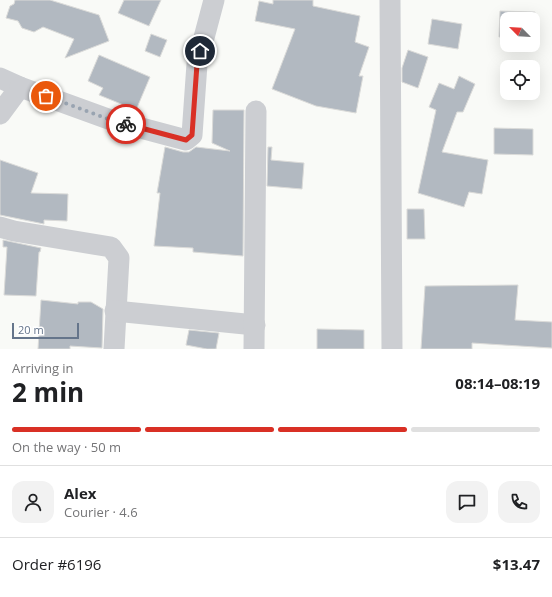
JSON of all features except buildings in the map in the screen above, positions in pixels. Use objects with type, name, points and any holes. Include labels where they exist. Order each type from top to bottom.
[{"type":"street","points":[[0,78],[20,87],[111,120],[186,140],[192,135],[197,64],[214,0]]},
{"type":"street","points":[[390,0],[392,349]]},
{"type":"street","points":[[0,114],[20,87]]},
{"type":"street","points":[[254,349],[256,110]]},
{"type":"street","points":[[0,228],[111,247],[119,258],[114,349]]},
{"type":"street","points":[[115,311],[255,325]]},
{"type":"way so far","points":[[46,96],[126,124]]},
{"type":"route","points":[[126,124],[186,140],[192,135],[197,64],[200,51]]}]
